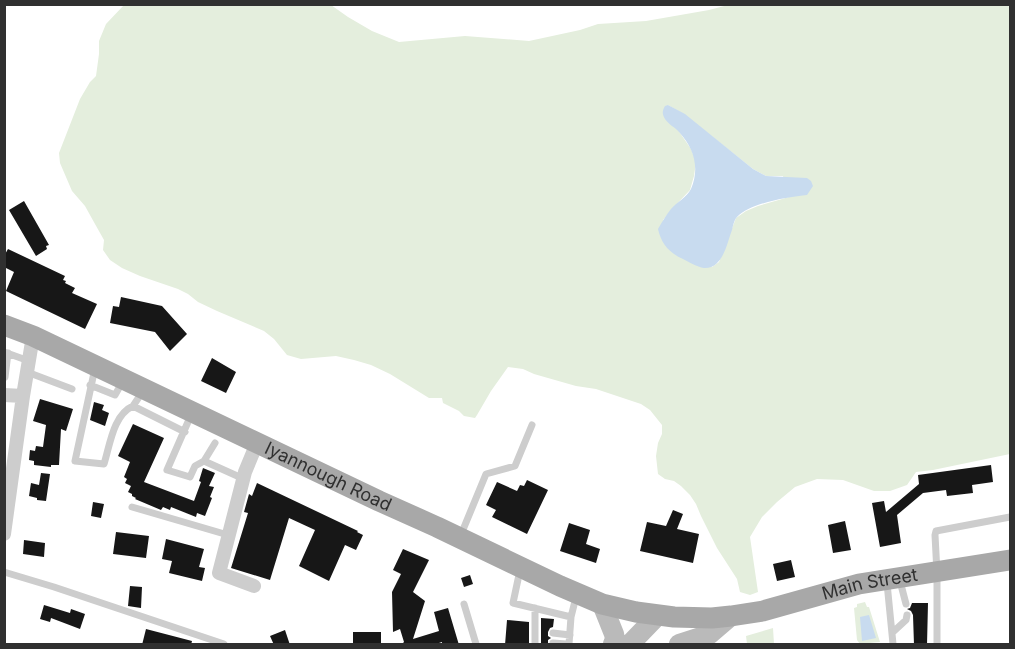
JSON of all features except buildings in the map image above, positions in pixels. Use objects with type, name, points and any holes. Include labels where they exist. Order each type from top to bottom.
[{"type":"main road","name":"Iyannough Road","points":[[4,325],[33,336],[93,376],[124,379],[139,398],[189,422],[257,443],[577,594],[602,604],[657,616]]},
{"type":"main road","name":"Main Street","points":[[657,616],[685,618],[731,616],[763,611],[859,584],[1011,560]]},
{"type":"main road","points":[[602,604],[614,634],[613,645]]},
{"type":"main road","points":[[630,645],[657,616]]},
{"type":"main road","points":[[679,645],[710,634],[731,616]]},
{"type":"street","points":[[4,534],[9,471],[33,336]]},
{"type":"street","points":[[4,394],[23,396]]},
{"type":"street","points":[[254,586],[219,573],[244,479],[257,443]]},
{"type":"lane","points":[[6,352],[28,367],[72,388]]},
{"type":"lane","points":[[5,377],[6,352]]},
{"type":"lane","points":[[93,376],[75,461],[104,464],[116,426],[126,409],[139,398]]},
{"type":"lane","points":[[189,422],[167,470],[190,477],[195,466],[204,461],[215,443]]},
{"type":"lane","points":[[460,538],[486,474],[515,466],[532,425]]},
{"type":"lane","points":[[204,461],[244,479]]},
{"type":"lane","points":[[132,507],[228,535]]},
{"type":"lane","points":[[938,645],[936,531],[1011,517]]},
{"type":"lane","points":[[521,567],[513,603],[572,617]]},
{"type":"lane","points":[[4,572],[224,645]]},
{"type":"lane","points":[[893,579],[906,604]]},
{"type":"lane","points":[[893,579],[894,645]]},
{"type":"lane","points":[[552,643],[568,645],[577,594]]},
{"type":"lane","points":[[464,604],[476,645]]},
{"type":"lane","points":[[535,608],[538,630],[536,642]]},
{"type":"lane","points":[[893,632],[906,620],[907,615]]},
{"type":"lane","points":[[553,633],[570,635]]},
{"type":"green space","points":[[124,5],[331,5],[372,31],[399,42],[465,36],[529,41],[598,24],[646,21],[728,5],[1010,5],[1010,454],[916,472],[907,485],[890,491],[874,491],[843,480],[817,479],[795,487],[762,517],[750,537],[758,592],[750,595],[740,592],[737,579],[717,548],[690,495],[674,481],[658,474],[656,456],[662,425],[650,410],[641,404],[596,389],[576,386],[523,369],[508,367],[475,418],[464,416],[443,403],[442,398],[429,398],[371,365],[336,356],[301,359],[287,355],[264,331],[198,302],[178,289],[122,268],[110,260],[103,250],[104,240],[85,206],[72,191],[60,163],[59,153],[80,99],[96,76],[99,41],[106,24]],"holes":[[[668,105],[685,115],[753,169],[766,176],[783,176],[789,197],[758,206],[736,218],[719,262],[712,267],[663,220],[690,190],[694,176],[696,162],[691,149],[678,130]]]},
{"type":"green space","points":[[865,602],[869,607],[880,642],[860,644],[857,640],[854,608],[857,604]]},
{"type":"green space","points":[[773,628],[774,644],[747,644],[746,636]]},
{"type":"water","points":[[668,105],[685,114],[753,169],[766,176],[807,178],[813,186],[807,195],[770,202],[743,212],[735,220],[720,260],[710,267],[699,267],[678,257],[661,239],[658,229],[671,209],[691,189],[695,173],[692,152],[684,138],[663,116],[664,108]]},
{"type":"water","points":[[869,615],[876,638],[862,641],[860,617]]}]
